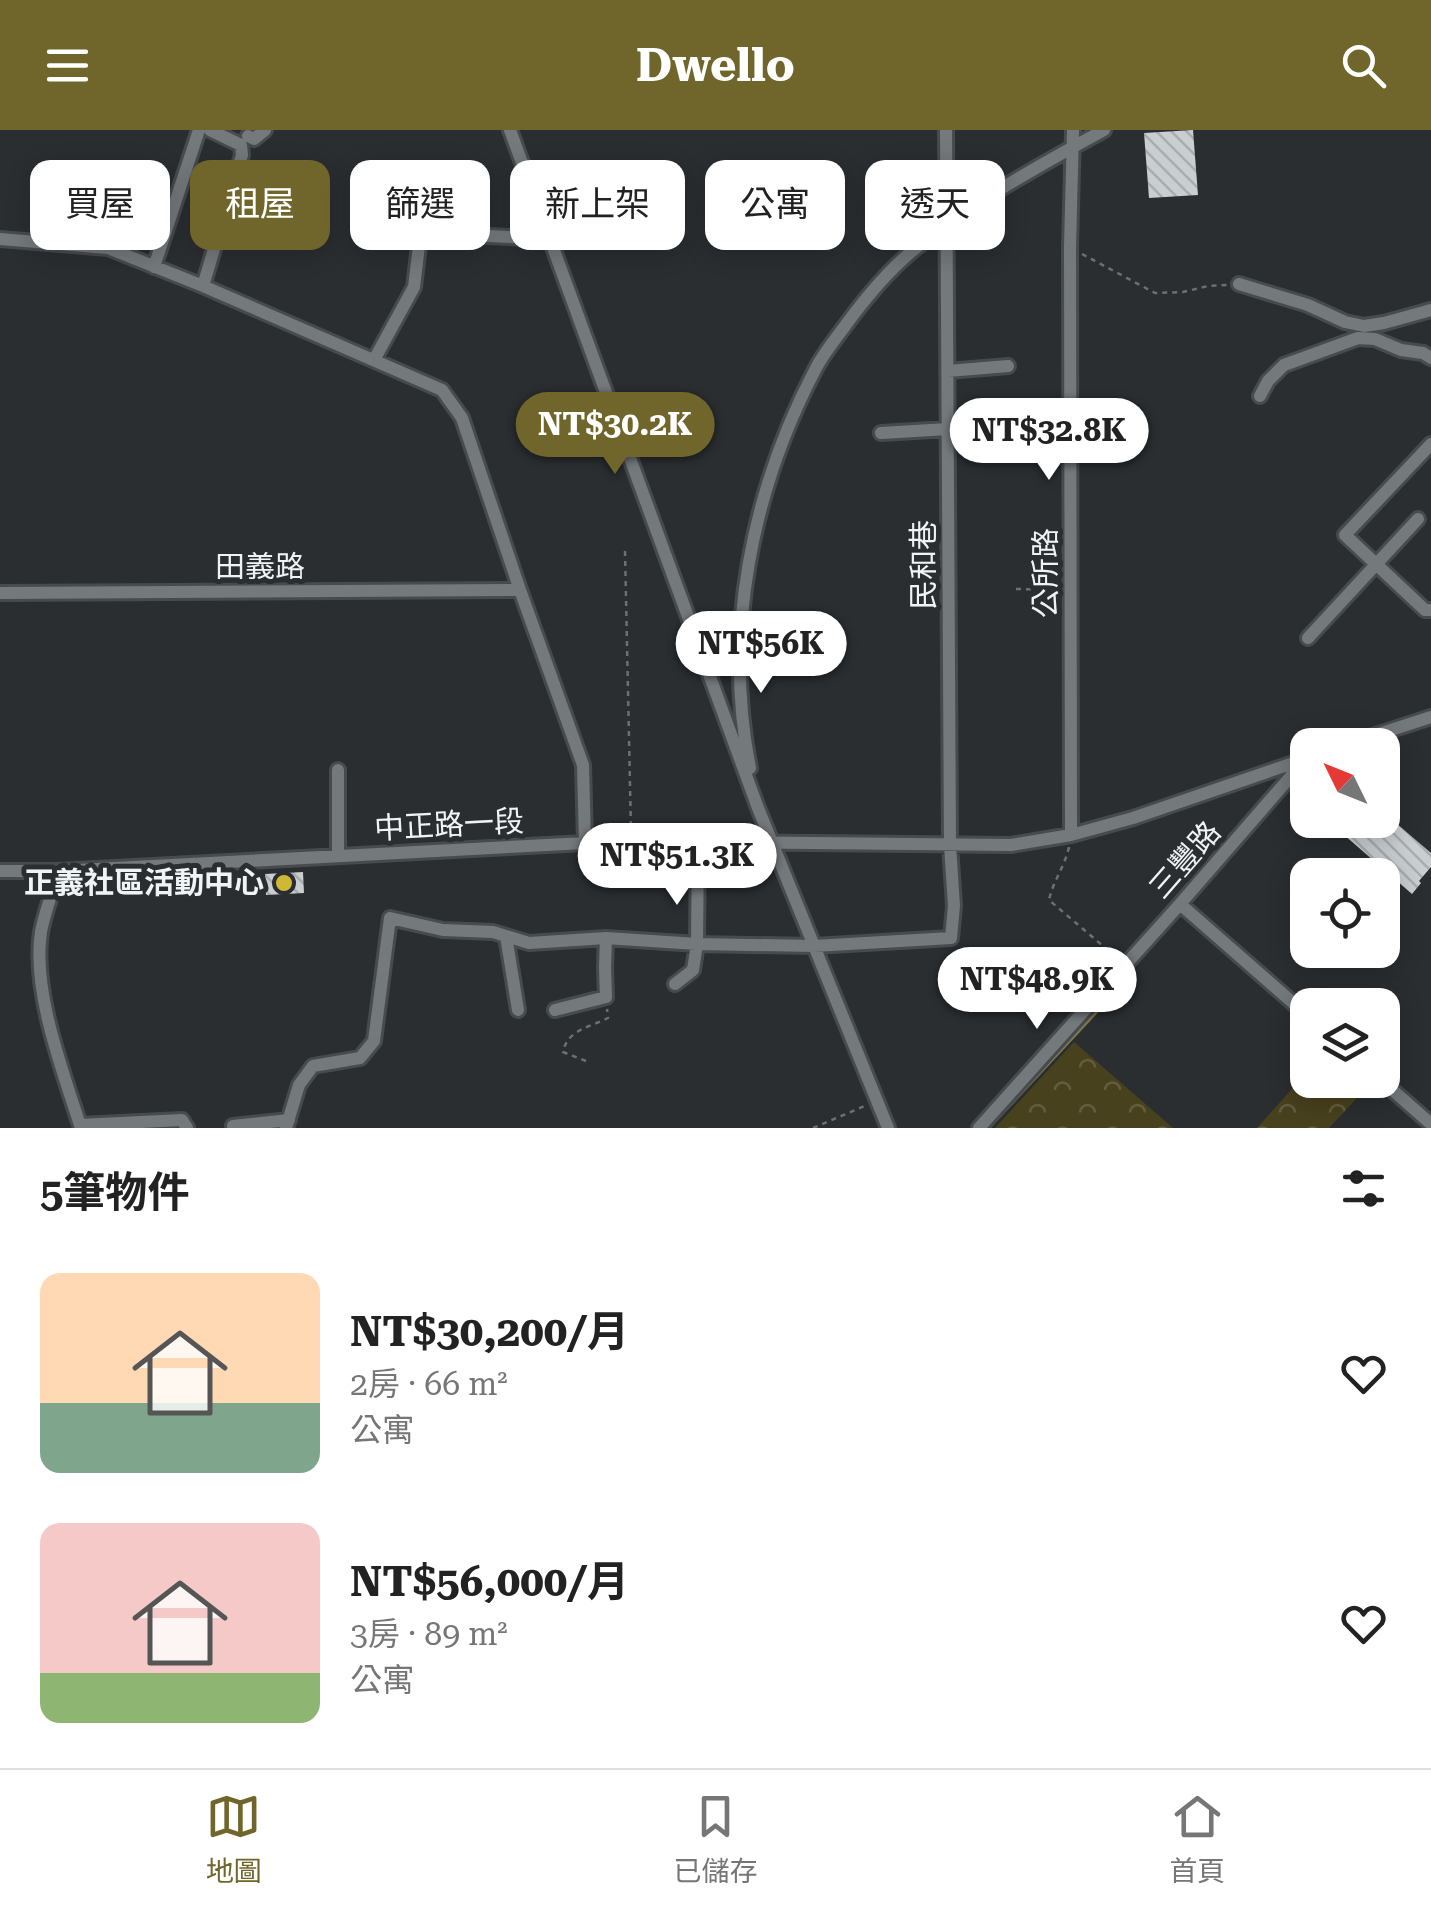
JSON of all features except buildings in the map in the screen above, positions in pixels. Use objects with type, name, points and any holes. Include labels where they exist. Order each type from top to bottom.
[{"type":"street","points":[[154,267],[199,130]]},
{"type":"street","points":[[210,130],[254,139],[265,130]]},
{"type":"street","points":[[510,130],[521,160]]},
{"type":"street","name":"民和巷","points":[[946,130],[946,160]]},
{"type":"street","name":"公所路","points":[[1071,835],[1073,130]]},
{"type":"street","points":[[1005,188],[1104,130]]},
{"type":"street","points":[[204,286],[245,137]]},
{"type":"street","points":[[374,360],[414,287],[424,233],[510,237]]},
{"type":"street","points":[[0,239],[108,248],[442,390],[462,418],[583,764],[584,843]]},
{"type":"street","points":[[555,250],[758,808],[888,1128]]},
{"type":"street","points":[[758,808],[740,698],[741,633],[753,536],[778,450],[816,367],[863,301],[914,250]]},
{"type":"street","name":"民和巷","points":[[814,946],[951,938],[954,906],[950,845],[947,250]]},
{"type":"street","points":[[1240,284],[1364,326],[1431,310]]},
{"type":"street","points":[[1260,396],[1284,365],[1358,338],[1376,339],[1431,358]]},
{"type":"street","points":[[948,372],[1008,366]]},
{"type":"street","points":[[881,434],[948,429]]},
{"type":"street","points":[[1429,608],[1345,534],[1431,444]]},
{"type":"street","points":[[1308,638],[1418,519]]},
{"type":"street","name":"田義路","points":[[0,593],[520,590]]},
{"type":"street","points":[[719,703],[732,705],[740,698]]},
{"type":"street","points":[[1397,728],[1431,717]]},
{"type":"street","name":"中正路一段","points":[[0,871],[584,843],[1011,846],[1133,818],[1290,764]]},
{"type":"street","points":[[338,770],[338,856]]},
{"type":"street","name":"三豐路","points":[[979,1128],[1290,778]]},
{"type":"street","points":[[675,984],[693,970],[698,944],[698,842]]},
{"type":"street","points":[[58,870],[41,934],[42,986],[76,1126],[182,1120],[187,1128]]},
{"type":"street","points":[[1180,904],[1290,1000]]},
{"type":"street","points":[[233,1126],[288,1124],[298,1085],[313,1066],[360,1058],[374,1041],[390,918],[443,930],[493,932],[529,942],[606,938],[814,946]]},
{"type":"street","points":[[506,936],[518,1010]]},
{"type":"street","points":[[554,1010],[606,998],[606,938]]},
{"type":"street","points":[[1400,1097],[1431,1124]]},
{"type":"path","points":[[1070,247],[1155,294],[1240,284]]},
{"type":"path","points":[[625,551],[632,842]]},
{"type":"path","points":[[1016,589],[1070,590]]},
{"type":"path","points":[[1071,835],[1068,854],[1049,900],[1127,961]]},
{"type":"path","points":[[586,1061],[563,1052],[565,1041],[574,1032],[608,1018],[606,998]]},
{"type":"path","points":[[813,1128],[878,1100]]},
{"type":"green space","points":[[1074,1042],[1173,1128],[995,1128]]},
{"type":"green space","points":[[1290,1091],[1290,1098],[1357,1098],[1329,1128],[1257,1128]]},
{"type":"waterway","points":[[988,1128],[1120,986],[1123,974]]},
{"type":"place","name":"正義社區活動中心","points":[[284,883]]}]
